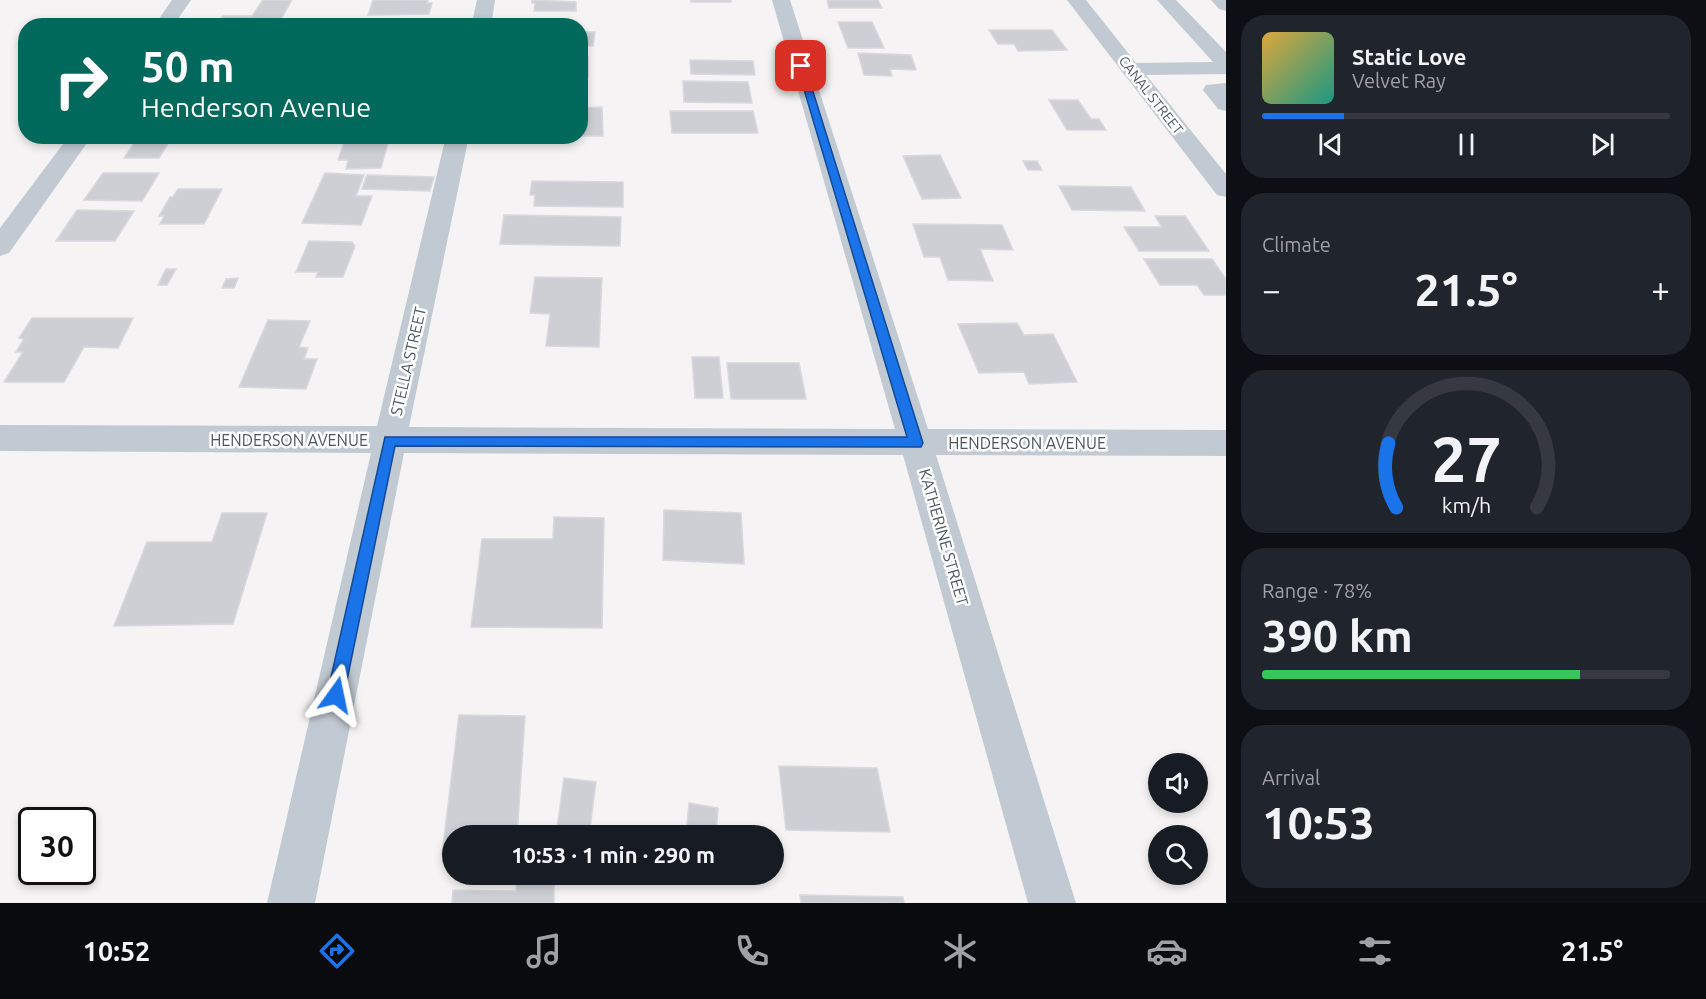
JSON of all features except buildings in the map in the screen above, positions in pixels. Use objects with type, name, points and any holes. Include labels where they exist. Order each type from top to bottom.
[{"type":"street","points":[[169,18],[182,0]]},
{"type":"street","points":[[482,18],[486,0]]},
{"type":"street","name":"KATHERINE STREET","points":[[781,0],[916,443],[1052,903]]},
{"type":"street","name":"CANAL STREET","points":[[1076,0],[1226,190]]},
{"type":"street","points":[[1166,0],[1225,73]]},
{"type":"street","points":[[1220,0],[1226,5]]},
{"type":"street","points":[[1131,69],[1225,73]]},
{"type":"street","points":[[1225,73],[1214,90],[1226,104]]},
{"type":"street","points":[[0,248],[75,144]]},
{"type":"street","name":"STELLA STREET","points":[[291,903],[390,440],[457,144]]},
{"type":"street","name":"HENDERSON AVENUE","points":[[0,438],[1226,443]]},
{"type":"route","points":[[336,695],[390,440],[916,443],[801,66]]}]
